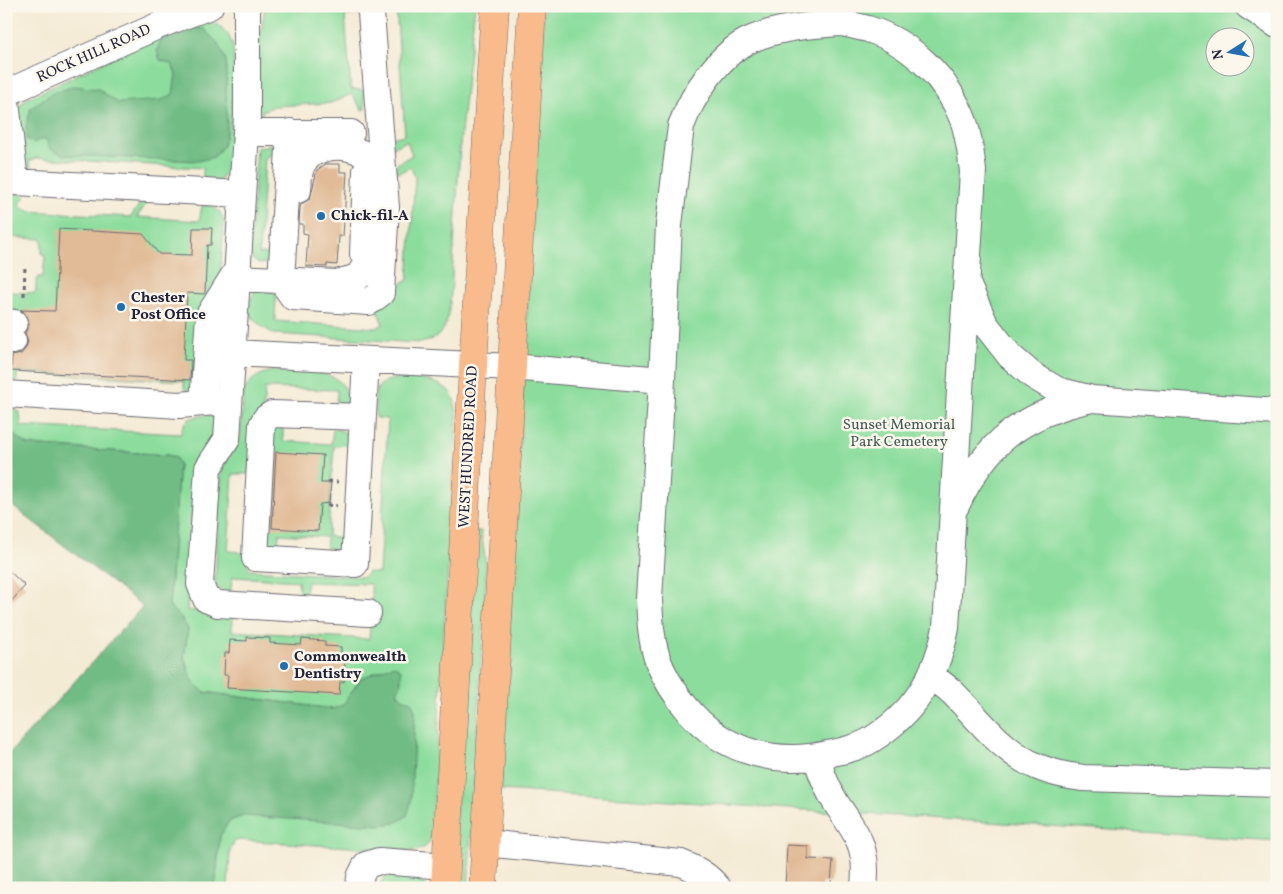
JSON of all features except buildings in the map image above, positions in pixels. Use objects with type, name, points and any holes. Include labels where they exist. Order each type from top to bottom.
[{"type":"main road","name":"WEST HUNDRED ROAD","points":[[445,877],[495,6]]},
{"type":"main road","points":[[482,888],[532,6]]},
{"type":"street","name":"ROCK HILL ROAD","points":[[6,94],[160,25],[210,6]]},
{"type":"street","points":[[247,6],[246,134],[227,439],[208,468],[200,584],[206,599],[218,604],[368,613]]},
{"type":"street","points":[[290,132],[281,280],[293,297],[369,302],[381,293],[386,207],[369,6]]},
{"type":"street","points":[[1248,6],[1277,25]]},
{"type":"street","points":[[815,15],[869,29],[894,40],[917,56],[936,75],[952,98],[964,122],[971,149],[973,171],[966,283],[946,628],[942,650],[932,676],[907,711],[891,726],[869,741],[845,750],[802,759],[774,758],[748,752],[721,740],[702,726],[687,710],[670,686],[658,660],[650,631],[649,599],[669,225],[681,126],[700,87],[733,51],[751,39],[779,31],[815,15]]},
{"type":"street","points":[[6,101],[11,183],[242,194]]},
{"type":"street","points":[[246,134],[337,132],[381,136]]},
{"type":"street","points":[[238,274],[281,280],[337,284],[358,277],[368,261],[371,241],[374,179],[371,163],[359,151],[344,146],[325,148],[306,158],[300,170],[296,231],[292,255],[286,276],[281,280]]},
{"type":"street","points":[[203,403],[208,315],[238,274]]},
{"type":"street","points":[[966,283],[985,324],[1010,356],[1032,375],[1057,390],[1093,399],[1277,412]]},
{"type":"street","points":[[232,353],[512,368],[662,380]]},
{"type":"street","points":[[362,418],[272,414],[266,418],[262,425],[255,558],[355,564],[366,360]]},
{"type":"street","points":[[6,394],[179,405],[229,401]]},
{"type":"street","points":[[952,514],[965,486],[982,460],[1002,439],[1024,422],[1043,413],[1093,399]]},
{"type":"street","points":[[932,676],[952,693],[988,732],[1014,753],[1036,766],[1058,774],[1083,778],[1277,784]]},
{"type":"street","points":[[816,757],[835,802],[859,839],[864,854],[864,888]]},
{"type":"street","points":[[485,843],[681,863],[698,870],[718,888]]},
{"type":"street","points":[[359,888],[360,877],[366,865],[379,861],[445,877]]},
{"type":"path","points":[[24,296],[26,265]]},
{"type":"green space","points":[[265,6],[356,6],[357,14],[345,16],[351,89],[364,90],[365,109],[362,110],[352,94],[331,103],[275,106],[262,111],[262,117],[256,117],[260,40]]},
{"type":"green space","points":[[396,6],[475,6],[461,132],[451,294],[445,326],[436,337],[419,343],[274,334],[265,329],[250,314],[249,304],[254,292],[263,288],[276,294],[275,321],[377,328],[383,324],[375,305],[381,293],[408,280],[415,178],[411,167],[398,173],[395,171],[397,164],[412,155],[407,141],[391,148],[390,138],[405,135]]},
{"type":"green space","name":"Sunset Memorial Park Cemetery","points":[[544,6],[1277,6],[1277,841],[501,790]]},
{"type":"green space","points":[[206,20],[218,25],[226,32],[234,54],[229,164],[225,174],[219,181],[203,180],[203,168],[36,158],[29,161],[34,176],[23,167],[18,110],[27,99],[183,24]]},
{"type":"green space","points":[[189,27],[204,29],[217,42],[226,60],[227,129],[223,146],[214,157],[198,161],[64,155],[50,149],[46,139],[34,143],[27,140],[26,126],[31,108],[52,93],[75,86],[98,89],[118,103],[162,100],[173,94],[176,74],[172,64],[160,60],[157,51],[161,39]]},
{"type":"green space","points":[[279,144],[278,151],[265,158],[259,254],[271,254],[276,261],[259,264],[252,259],[250,251],[257,148]]},
{"type":"green space","name":"Chester Post Office","points":[[22,193],[25,196],[19,205],[28,211],[131,217],[142,200],[146,200],[146,204],[137,217],[199,221],[202,206],[210,205],[220,212],[224,222],[220,279],[198,388],[188,393],[184,388],[184,381],[18,372],[16,382],[8,381],[10,347],[13,347],[15,310],[6,309],[6,292],[36,293],[36,281],[39,277],[43,277],[45,255],[42,254],[42,239],[6,237],[6,197],[11,194]]},
{"type":"green space","points":[[272,371],[320,373],[331,376],[340,382],[346,391],[348,403],[336,404],[337,390],[265,388],[264,403],[248,474],[233,474],[228,551],[244,554],[249,570],[363,577],[368,572],[379,573],[388,419],[376,418],[376,391],[383,383],[392,379],[413,378],[443,386],[454,399],[457,413],[432,836],[425,847],[412,851],[238,840],[234,842],[230,851],[228,888],[215,888],[220,836],[229,821],[243,816],[402,698],[397,692],[401,682],[361,678],[343,705],[333,709],[204,692],[192,680],[184,657],[188,629],[181,618],[169,606],[179,464],[175,457],[28,445],[6,430],[6,408],[15,409],[20,412],[21,426],[181,434],[183,426],[189,419],[204,415],[214,416],[216,423],[213,436],[195,466],[187,610],[207,613],[214,620],[222,618],[223,615],[231,616],[233,619],[232,631],[369,639],[372,623],[371,584],[307,582],[304,596],[299,596],[298,581],[233,577],[230,592],[220,590],[215,582],[221,475],[240,438],[244,392],[255,378]]},
{"type":"green space","points":[[275,425],[283,427],[283,441],[331,444],[333,429],[343,431],[349,438],[349,445],[334,446],[328,536],[342,538],[344,544],[336,552],[327,551],[326,537],[279,534],[278,547],[268,548],[273,428]]},
{"type":"green space","points":[[6,430],[28,445],[175,457],[179,464],[169,606],[181,618],[188,629],[184,657],[192,680],[204,692],[333,709],[343,705],[361,678],[394,665],[401,670],[401,682],[397,693],[402,698],[411,701],[415,710],[411,802],[407,816],[395,823],[381,825],[243,816],[229,821],[220,836],[215,888],[6,888],[6,753],[8,755],[143,606],[6,501]]},
{"type":"green space","points":[[473,530],[481,531],[486,577],[468,888],[452,888]]},
{"type":"green space","points":[[392,875],[416,878],[427,888],[377,888],[384,878]]},
{"type":"place","name":"Chick-fil-A","points":[[321,216]]},
{"type":"place","name":"Chester Post Office","points":[[121,307]]},
{"type":"place","name":"Commonwealth Dentistry","points":[[284,666]]}]
